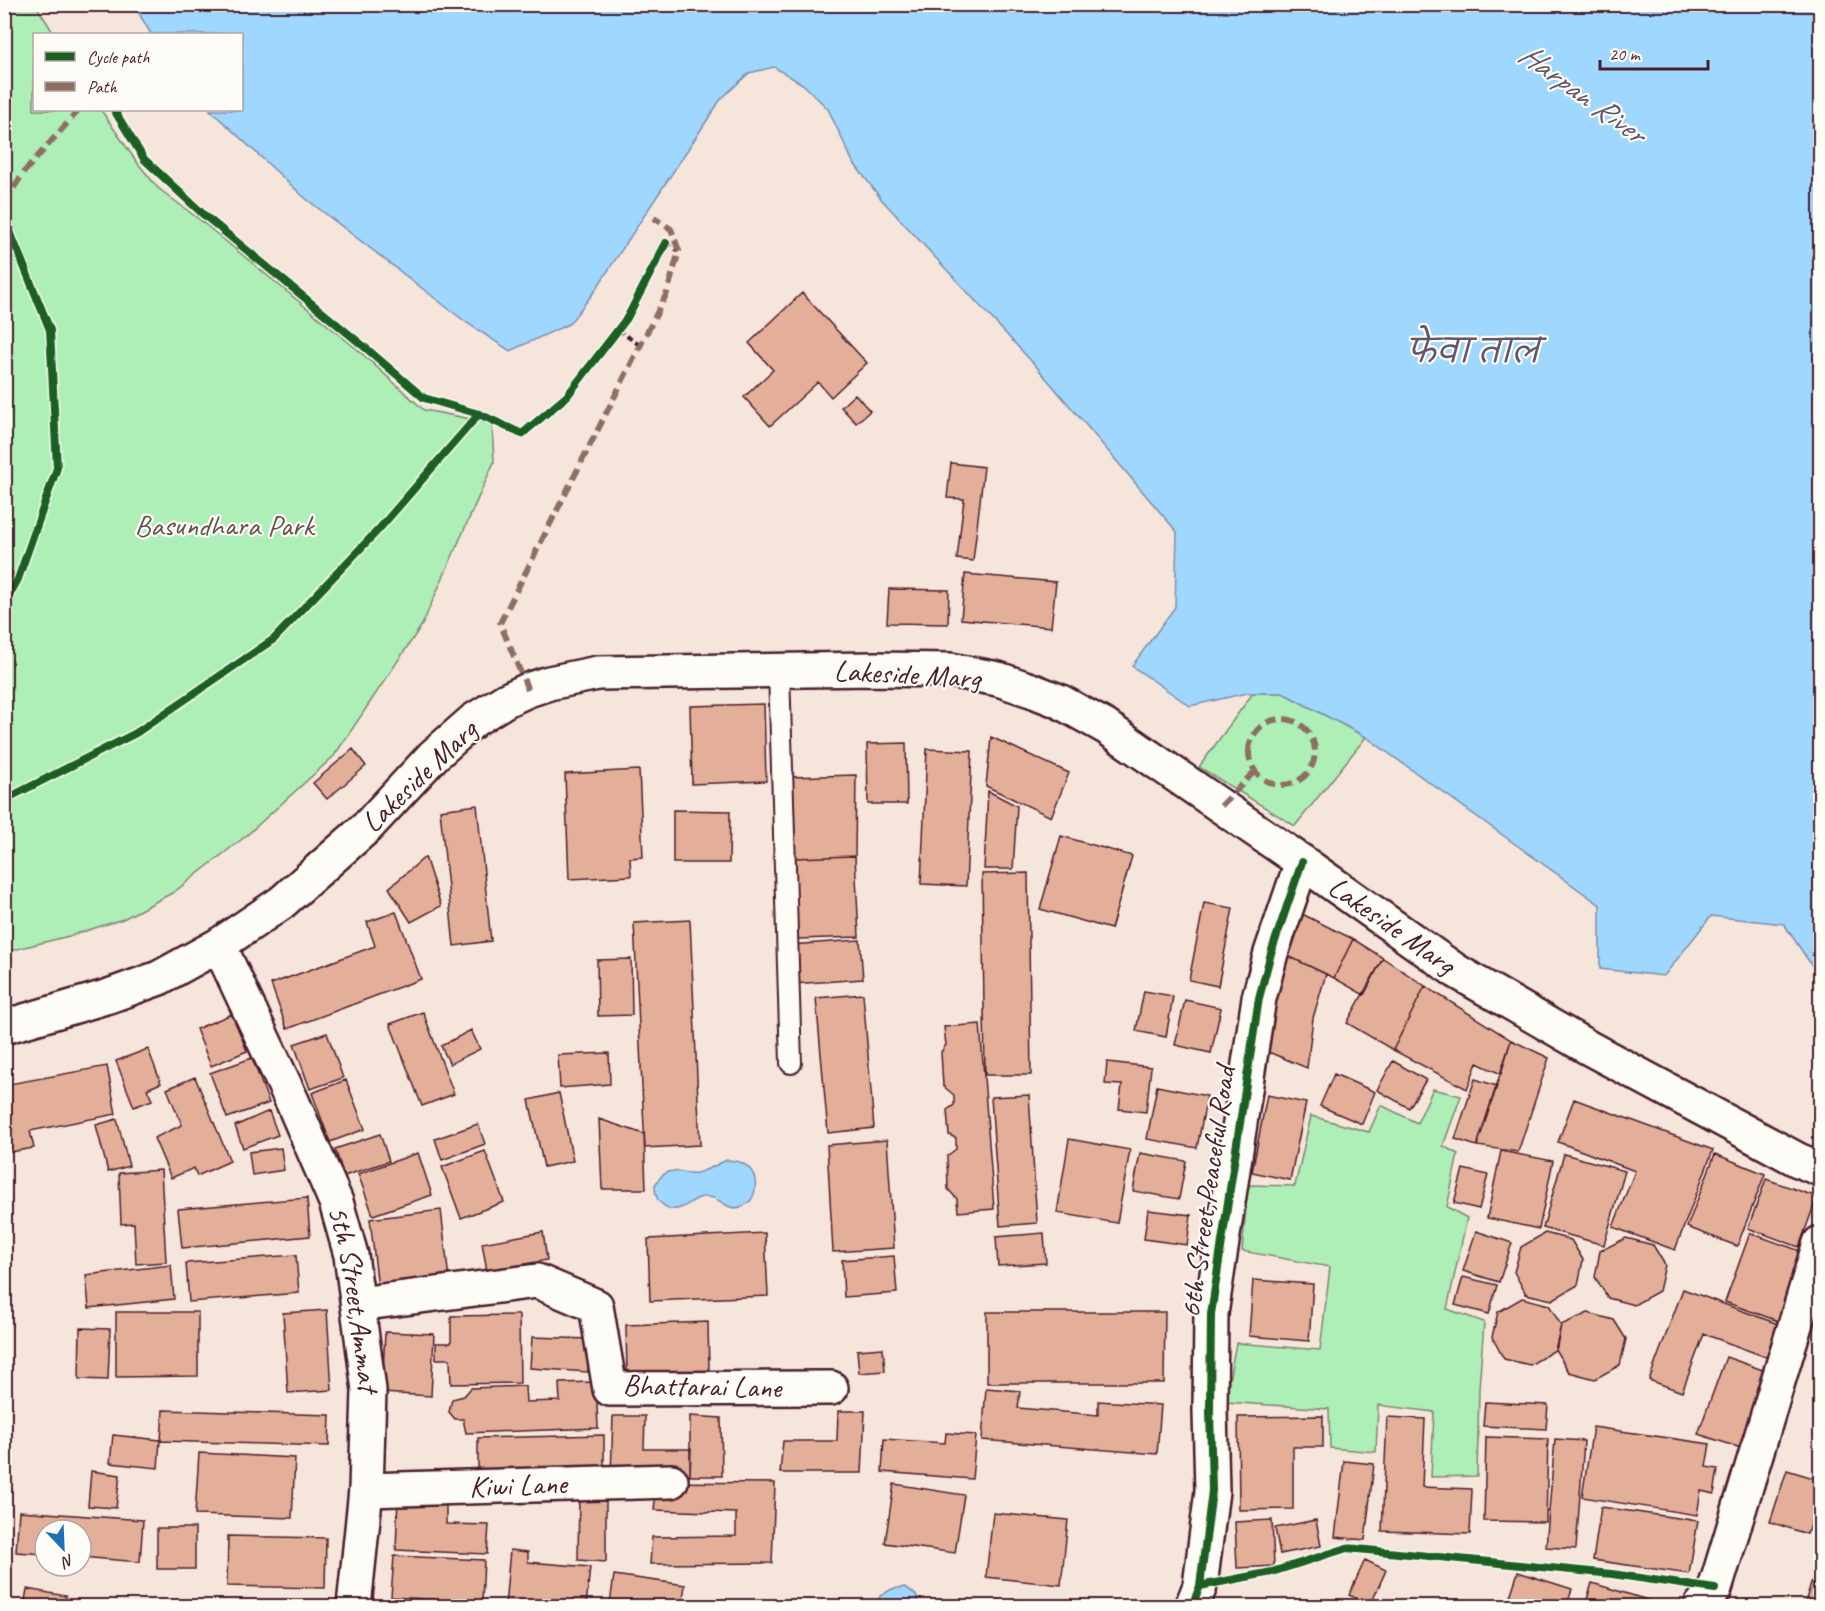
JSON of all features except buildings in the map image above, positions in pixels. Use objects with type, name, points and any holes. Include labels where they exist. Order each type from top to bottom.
[{"type":"street","name":"Lakeside Marg","points":[[4,1027],[109,996],[159,978],[219,945],[280,903],[368,827],[433,756],[474,720],[506,700],[549,683],[598,673],[950,670],[998,679],[1031,690],[1059,701],[1106,727],[1302,861],[1456,971],[1590,1048],[1798,1160],[1821,1169]]},
{"type":"street","name":"6th Street,Peaceful Road","points":[[1192,1606],[1200,1586],[1212,1491],[1211,1314],[1259,998],[1271,953],[1302,861]]},
{"type":"street","name":"5th Street,Ammat","points":[[219,945],[293,1103],[336,1202],[351,1255],[369,1390],[366,1490],[354,1606]]},
{"type":"street","points":[[1708,1598],[1821,1243]]},
{"type":"street","name":"Bhattarai Lane","points":[[358,1304],[537,1281],[596,1306],[610,1389],[831,1388]]},
{"type":"street","name":"Kiwi Lane","points":[[366,1490],[671,1481]]},
{"type":"lane","points":[[779,671],[791,1063]]},
{"type":"path","points":[[661,253],[666,243],[679,251]]},
{"type":"path","points":[[611,339],[620,327],[641,345]]},
{"type":"green space","name":"Basundhara Park","points":[[4,5],[36,5],[53,33],[33,33],[33,111],[102,111],[136,161],[158,188],[358,350],[424,410],[492,423],[494,462],[422,625],[334,756],[246,836],[174,892],[123,919],[73,935],[5,952]]},
{"type":"green space","points":[[1253,693],[1283,693],[1366,737],[1295,826],[1199,767]]},
{"type":"green space","points":[[1433,1089],[1461,1096],[1443,1146],[1458,1154],[1447,1207],[1467,1218],[1447,1309],[1484,1322],[1479,1389],[1477,1476],[1431,1477],[1434,1412],[1378,1405],[1376,1452],[1330,1448],[1329,1409],[1225,1402],[1236,1343],[1320,1350],[1330,1267],[1242,1251],[1248,1185],[1295,1186],[1311,1116],[1369,1132],[1381,1105],[1417,1123]]},
{"type":"water","name":"फेवा ताल","points":[[134,5],[1820,5],[1820,978],[1784,924],[1711,916],[1664,976],[1600,969],[1600,905],[1366,737],[1283,693],[1247,693],[1190,706],[1132,666],[1175,607],[1177,532],[1034,364],[882,200],[853,162],[828,109],[804,85],[774,67],[749,73],[721,99],[594,292],[569,324],[510,351],[467,323],[305,198],[211,111],[243,111],[243,33],[150,33]]},
{"type":"water","points":[[727,1160],[743,1164],[752,1171],[754,1176],[754,1194],[752,1199],[743,1206],[733,1208],[714,1198],[703,1197],[681,1208],[669,1209],[657,1199],[655,1185],[664,1174],[673,1171],[696,1173]]},
{"type":"water","points":[[905,1587],[916,1595],[919,1606],[877,1606],[880,1596],[892,1589]]},
{"type":"marked path","points":[[4,203],[24,172],[78,111]]},
{"type":"marked path","points":[[528,690],[500,623],[667,293],[679,251],[671,229],[654,218]]},
{"type":"marked path","points":[[4,569],[18,579]]},
{"type":"marked path","points":[[1282,719],[1295,722],[1305,729],[1312,739],[1315,752],[1312,765],[1305,775],[1295,782],[1282,785],[1269,782],[1259,775],[1252,765],[1249,752],[1252,739],[1259,729],[1269,722],[1282,719]]},
{"type":"marked path","points":[[1221,806],[1254,772]]},
{"type":"cycle path","points":[[115,111],[144,159],[204,215],[424,398],[479,414],[522,434],[567,396],[627,318],[666,243]]},
{"type":"cycle path","points":[[4,217],[50,330],[57,468],[18,579],[4,605]]},
{"type":"cycle path","points":[[4,800],[136,733],[274,639],[379,529],[479,414]]},
{"type":"cycle path","points":[[1192,1606],[1200,1586],[1212,1491],[1211,1314],[1259,998],[1271,953],[1302,862]]},
{"type":"cycle path","points":[[1200,1586],[1272,1572],[1347,1548],[1612,1574],[1715,1589]]},
{"type":"water label","name":"Harpan River","points":[[1582,93]]}]
